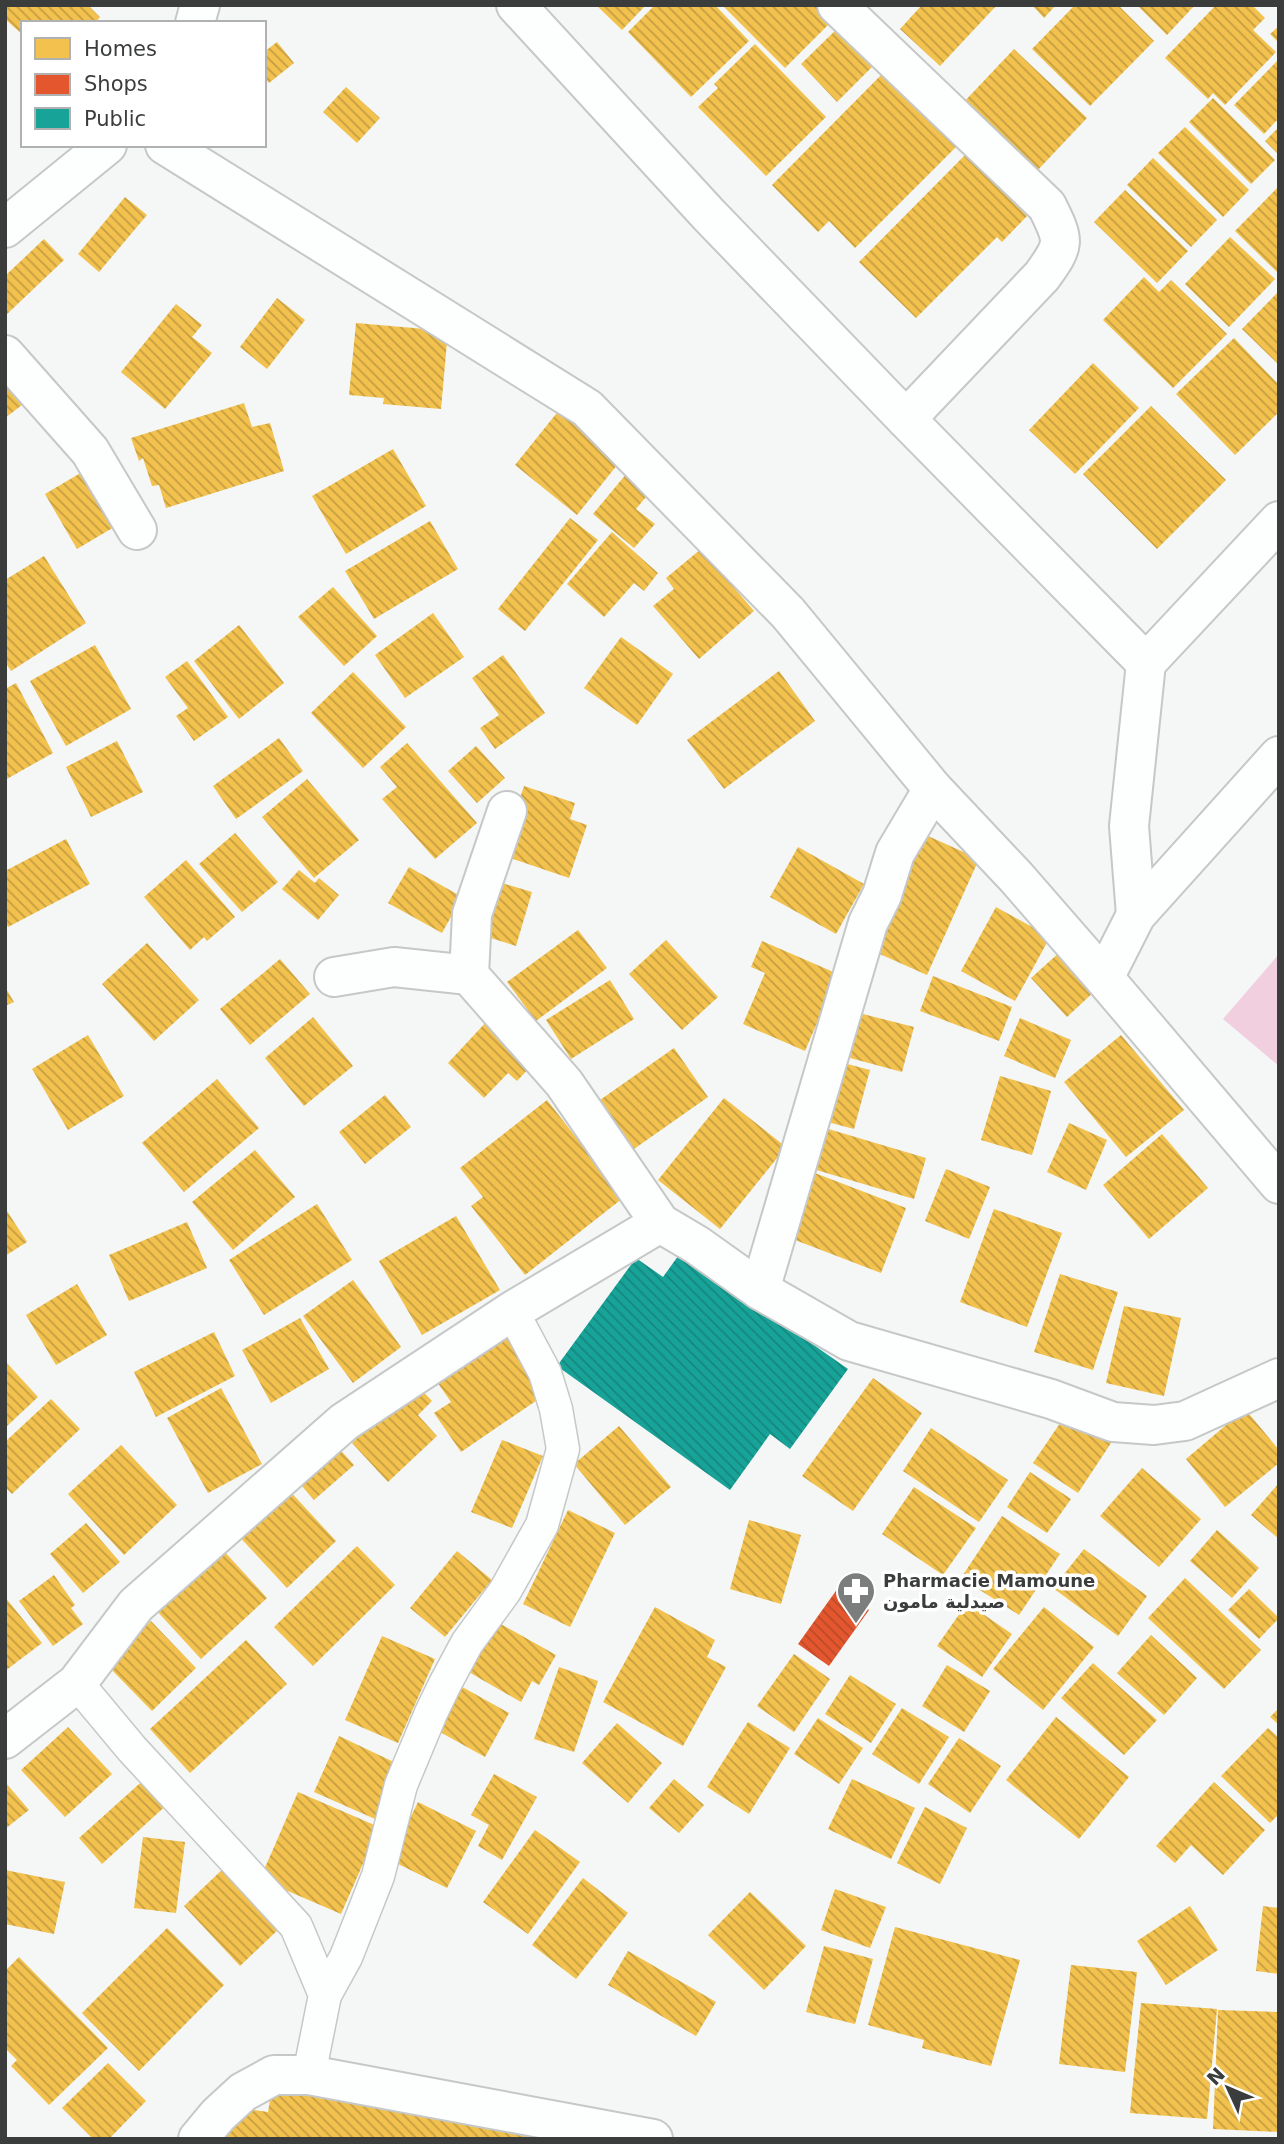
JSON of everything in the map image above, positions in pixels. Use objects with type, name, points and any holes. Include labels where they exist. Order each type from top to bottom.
[{"type":"street","points":[[516,5],[709,215],[1146,663]]},
{"type":"street","points":[[837,5],[1047,206],[1060,231],[1059,252],[1042,276],[906,419]]},
{"type":"street","points":[[5,228],[105,147]]},
{"type":"street","points":[[167,147],[587,408],[788,613],[933,789],[1016,877],[1279,1184]]},
{"type":"street","points":[[5,355],[90,451],[137,530]]},
{"type":"street","points":[[1136,915],[1129,826],[1146,663],[1279,521]]},
{"type":"street","points":[[1104,978],[1136,915],[1279,756]]},
{"type":"street","points":[[760,1290],[868,923],[882,895],[895,853],[933,789]]},
{"type":"street","points":[[469,975],[472,914],[507,811]]},
{"type":"street","points":[[334,977],[394,967],[469,975],[564,1083],[660,1223],[697,1245],[760,1290],[849,1341],[1051,1399],[1113,1422],[1154,1425],[1185,1420],[1279,1378]]},
{"type":"street","points":[[5,1739],[77,1683],[136,1605],[344,1422],[512,1311],[660,1223]]},
{"type":"street","points":[[198,2139],[218,2115],[243,2092],[274,2075],[309,2076],[653,2139]]},
{"type":"lane","points":[[309,2076],[325,1995],[346,1956],[377,1876],[401,1785],[431,1713],[467,1643],[505,1591],[542,1525],[563,1449],[556,1409],[545,1373],[512,1311]]},
{"type":"lane","points":[[77,1683],[132,1749],[296,1926],[325,1995]]},
{"type":"shaded area","points":[[1279,954],[1279,1066],[1223,1019]]},
{"type":"building: Homes","points":[[5,5],[88,5],[100,17],[97,21],[21,21],[21,33],[5,19]]},
{"type":"building: Homes","points":[[596,5],[646,5],[622,30]]},
{"type":"building: Homes","points":[[655,5],[715,5],[749,41],[691,97],[628,32]]},
{"type":"building: Homes","points":[[722,5],[824,5],[836,17],[785,68]]},
{"type":"building: Homes","points":[[922,5],[997,5],[940,66],[900,29]]},
{"type":"building: Homes","points":[[1032,5],[1056,5],[1044,18]]},
{"type":"building: Homes","points":[[1075,5],[1118,5],[1154,41],[1090,106],[1032,49]]},
{"type":"building: Homes","points":[[1137,5],[1195,5],[1167,35]]},
{"type":"building: Homes","points":[[1216,5],[1252,5],[1265,18],[1253,30],[1276,52],[1225,105],[1213,93],[1208,99],[1165,58]]},
{"type":"building: Homes","points":[[845,21],[881,58],[837,102],[801,64]]},
{"type":"building: Homes","points":[[1279,26],[1279,43],[1270,34]]},
{"type":"building: Homes","points":[[277,42],[294,63],[269,83],[266,79],[266,50]]},
{"type":"building: Homes","points":[[755,44],[826,117],[766,176],[698,107],[718,88],[714,84]]},
{"type":"building: Homes","points":[[1014,49],[1087,118],[1035,173],[962,104]]},
{"type":"building: Homes","points":[[1279,59],[1279,118],[1264,134],[1234,105]]},
{"type":"building: Homes","points":[[894,62],[962,141],[855,248],[829,221],[818,232],[772,185]]},
{"type":"building: Homes","points":[[346,87],[380,118],[357,143],[323,112]]},
{"type":"building: Homes","points":[[1213,98],[1275,160],[1251,184],[1189,122]]},
{"type":"building: Homes","points":[[1185,127],[1249,190],[1223,217],[1158,153]]},
{"type":"building: Homes","points":[[1279,127],[1279,155],[1265,141]]},
{"type":"building: Homes","points":[[965,155],[1027,216],[1002,242],[997,237],[916,318],[859,262]]},
{"type":"building: Homes","points":[[1153,158],[1217,220],[1191,247],[1127,185]]},
{"type":"building: Homes","points":[[1279,186],[1279,274],[1235,231]]},
{"type":"building: Homes","points":[[1125,190],[1188,251],[1157,283],[1094,222]]},
{"type":"building: Homes","points":[[125,197],[147,215],[99,272],[78,254]]},
{"type":"building: Homes","points":[[1230,237],[1275,279],[1229,327],[1185,284]]},
{"type":"building: Homes","points":[[44,239],[64,260],[5,316],[5,276]]},
{"type":"building: Homes","points":[[1144,277],[1159,292],[1171,280],[1227,334],[1173,388],[1103,320]]},
{"type":"building: Homes","points":[[1279,291],[1279,365],[1242,329]]},
{"type":"building: Homes","points":[[277,298],[305,320],[267,369],[240,347]]},
{"type":"building: Homes","points":[[176,304],[202,325],[192,337],[212,353],[165,409],[121,372]]},
{"type":"building: Homes","points":[[356,323],[448,331],[441,409],[383,404],[384,398],[349,395]]},
{"type":"building: Homes","points":[[1234,338],[1279,385],[1279,412],[1235,455],[1176,394]]},
{"type":"building: Homes","points":[[1093,363],[1139,408],[1075,474],[1029,430]]},
{"type":"building: Homes","points":[[5,384],[22,405],[5,418]]},
{"type":"building: Homes","points":[[244,403],[252,427],[270,423],[284,471],[166,508],[159,485],[152,486],[143,458],[139,461],[131,438]]},
{"type":"building: Homes","points":[[1151,406],[1226,480],[1157,549],[1083,474]]},
{"type":"building: Homes","points":[[560,409],[622,459],[577,515],[515,465]]},
{"type":"building: Homes","points":[[393,449],[426,506],[346,554],[312,496]]},
{"type":"building: Homes","points":[[632,467],[655,486],[636,509],[655,524],[634,548],[593,514]]},
{"type":"building: Homes","points":[[89,468],[121,523],[77,549],[45,494]]},
{"type":"building: Homes","points":[[570,518],[598,540],[525,631],[498,609]]},
{"type":"building: Homes","points":[[430,521],[458,569],[374,619],[345,571]]},
{"type":"building: Homes","points":[[612,532],[658,573],[644,591],[634,583],[604,617],[567,584]]},
{"type":"building: Homes","points":[[701,549],[754,611],[699,659],[653,606],[674,589],[666,578]]},
{"type":"building: Homes","points":[[44,556],[86,623],[11,671],[5,662],[5,580]]},
{"type":"building: Homes","points":[[333,587],[377,636],[344,666],[298,617]]},
{"type":"building: Homes","points":[[433,613],[464,657],[405,698],[375,655]]},
{"type":"building: Homes","points":[[239,625],[284,683],[239,719],[194,661]]},
{"type":"building: Homes","points":[[621,637],[673,674],[637,725],[584,688]]},
{"type":"building: Homes","points":[[95,645],[131,709],[66,746],[30,681]]},
{"type":"building: Homes","points":[[503,655],[545,713],[495,749],[480,728],[499,715],[472,678]]},
{"type":"building: Homes","points":[[187,661],[228,717],[194,741],[176,716],[188,708],[165,677]]},
{"type":"building: Homes","points":[[779,671],[815,721],[724,789],[687,740]]},
{"type":"building: Homes","points":[[353,672],[406,727],[363,768],[311,713]]},
{"type":"building: Homes","points":[[16,683],[53,753],[5,780],[5,689]]},
{"type":"building: Homes","points":[[279,738],[303,771],[236,819],[213,786]]},
{"type":"building: Homes","points":[[117,741],[143,792],[91,817],[66,767]]},
{"type":"building: Homes","points":[[407,743],[477,823],[435,859],[382,799],[397,787],[380,767]]},
{"type":"building: Homes","points":[[476,746],[505,778],[477,803],[448,771]]},
{"type":"building: Homes","points":[[307,779],[359,840],[314,878],[262,817]]},
{"type":"building: Homes","points":[[524,786],[575,803],[570,819],[587,825],[569,878],[501,855]]},
{"type":"building: Homes","points":[[917,831],[979,859],[927,975],[864,947]]},
{"type":"building: Homes","points":[[235,833],[278,882],[242,912],[199,864]]},
{"type":"building: Homes","points":[[66,839],[90,884],[8,927],[5,922],[5,871]]},
{"type":"building: Homes","points":[[798,847],[864,884],[836,934],[770,897]]},
{"type":"building: Homes","points":[[186,860],[235,917],[207,941],[204,937],[190,950],[144,897]]},
{"type":"building: Homes","points":[[409,867],[462,897],[442,933],[388,903]]},
{"type":"building: Homes","points":[[299,870],[315,883],[319,878],[339,895],[318,920],[282,889]]},
{"type":"building: Homes","points":[[495,881],[532,892],[516,946],[478,934]]},
{"type":"building: Homes","points":[[996,907],[1050,937],[1015,1001],[961,971]]},
{"type":"building: Homes","points":[[578,930],[607,968],[536,1021],[507,982]]},
{"type":"building: Homes","points":[[666,940],[718,997],[682,1030],[629,974]]},
{"type":"building: Homes","points":[[762,941],[838,974],[805,1051],[743,1024],[765,973],[751,967]]},
{"type":"building: Homes","points":[[147,943],[199,1000],[154,1041],[102,984]]},
{"type":"building: Homes","points":[[1061,951],[1096,990],[1067,1017],[1031,978]]},
{"type":"building: Homes","points":[[280,959],[310,994],[250,1045],[220,1009]]},
{"type":"building: Homes","points":[[933,976],[1012,1007],[999,1041],[920,1011]]},
{"type":"building: Homes","points":[[610,980],[634,1019],[571,1059],[546,1020]]},
{"type":"building: Homes","points":[[5,987],[14,1002],[5,1006]]},
{"type":"building: Homes","points":[[851,1011],[914,1027],[902,1072],[839,1055]]},
{"type":"building: Homes","points":[[313,1017],[353,1066],[304,1106],[265,1058]]},
{"type":"building: Homes","points":[[1020,1018],[1071,1040],[1055,1078],[1004,1056]]},
{"type":"building: Homes","points":[[488,1020],[535,1062],[517,1081],[508,1073],[484,1098],[448,1063]]},
{"type":"building: Homes","points":[[88,1035],[124,1096],[68,1130],[32,1069]]},
{"type":"building: Homes","points":[[1121,1035],[1184,1110],[1126,1157],[1064,1082]]},
{"type":"building: Homes","points":[[674,1048],[708,1097],[634,1149],[600,1100]]},
{"type":"building: Homes","points":[[836,1061],[870,1070],[854,1129],[820,1120]]},
{"type":"building: Homes","points":[[1000,1076],[1051,1091],[1032,1155],[981,1140]]},
{"type":"building: Homes","points":[[217,1079],[259,1128],[184,1192],[142,1143]]},
{"type":"building: Homes","points":[[385,1095],[411,1127],[365,1164],[339,1132]]},
{"type":"building: Homes","points":[[724,1098],[786,1147],[720,1229],[658,1180]]},
{"type":"building: Homes","points":[[547,1100],[623,1198],[525,1275],[471,1206],[483,1197],[460,1168]]},
{"type":"building: Homes","points":[[1069,1123],[1107,1140],[1086,1190],[1047,1172]]},
{"type":"building: Homes","points":[[825,1128],[926,1158],[914,1199],[813,1169]]},
{"type":"building: Homes","points":[[1162,1134],[1208,1188],[1149,1239],[1103,1185]]},
{"type":"building: Homes","points":[[255,1150],[295,1197],[233,1250],[192,1202]]},
{"type":"building: Homes","points":[[946,1169],[990,1187],[969,1239],[925,1221]]},
{"type":"building: Homes","points":[[807,1170],[906,1208],[881,1273],[782,1235]]},
{"type":"building: Homes","points":[[317,1204],[352,1260],[264,1315],[229,1260]]},
{"type":"building: Homes","points":[[994,1209],[1062,1233],[1027,1327],[960,1302]]},
{"type":"building: Homes","points":[[7,1211],[27,1242],[5,1256],[5,1213]]},
{"type":"building: Homes","points":[[456,1216],[500,1290],[422,1335],[379,1261]]},
{"type":"building: Homes","points":[[187,1222],[207,1268],[129,1301],[109,1255]]},
{"type":"building: Homes","points":[[1060,1274],[1118,1292],[1093,1370],[1034,1352]]},
{"type":"building: Homes","points":[[353,1280],[401,1347],[353,1383],[303,1316]]},
{"type":"building: Homes","points":[[77,1284],[107,1335],[56,1365],[26,1315]]},
{"type":"building: Homes","points":[[1124,1306],[1181,1318],[1164,1396],[1106,1383]]},
{"type":"building: Homes","points":[[300,1318],[329,1369],[271,1403],[242,1350]]},
{"type":"building: Homes","points":[[214,1332],[235,1376],[156,1417],[134,1372]]},
{"type":"building: Homes","points":[[504,1332],[546,1394],[461,1452],[434,1413],[451,1402],[435,1379]]},
{"type":"building: Homes","points":[[5,1361],[38,1397],[5,1428]]},
{"type":"building: Homes","points":[[873,1378],[922,1413],[853,1511],[802,1476]]},
{"type":"building: Homes","points":[[415,1383],[432,1401],[418,1415],[437,1436],[388,1482],[352,1443]]},
{"type":"building: Homes","points":[[221,1388],[262,1464],[208,1493],[167,1418]]},
{"type":"building: Homes","points":[[51,1399],[80,1429],[12,1494],[5,1487],[5,1442]]},
{"type":"building: Homes","points":[[1245,1409],[1279,1450],[1279,1463],[1225,1507],[1186,1459]]},
{"type":"building: Homes","points":[[1069,1410],[1113,1440],[1078,1493],[1033,1463]]},
{"type":"building: Homes","points":[[619,1426],[671,1487],[625,1525],[574,1464]]},
{"type":"building: Homes","points":[[931,1428],[1008,1480],[979,1522],[903,1471]]},
{"type":"building: Homes","points":[[502,1440],[543,1456],[512,1528],[471,1512]]},
{"type":"building: Homes","points":[[334,1443],[354,1465],[314,1500],[295,1478]]},
{"type":"building: Homes","points":[[121,1445],[177,1505],[124,1555],[68,1494]]},
{"type":"building: Homes","points":[[1142,1468],[1201,1519],[1159,1567],[1100,1516]]},
{"type":"building: Homes","points":[[1030,1472],[1071,1499],[1047,1533],[1007,1507]]},
{"type":"building: Homes","points":[[1279,1483],[1279,1539],[1251,1515]]},
{"type":"building: Homes","points":[[286,1487],[336,1541],[287,1588],[236,1533]]},
{"type":"building: Homes","points":[[914,1487],[976,1528],[943,1575],[882,1534]]},
{"type":"building: Homes","points":[[568,1510],[615,1533],[570,1627],[523,1604]]},
{"type":"building: Homes","points":[[1002,1516],[1060,1554],[1019,1615],[961,1578]]},
{"type":"building: Homes","points":[[749,1520],[801,1535],[781,1604],[730,1589]]},
{"type":"building: Homes","points":[[86,1523],[120,1562],[83,1593],[50,1554]]},
{"type":"building: Homes","points":[[1217,1530],[1259,1568],[1232,1598],[1190,1561]]},
{"type":"building: Homes","points":[[357,1546],[395,1585],[313,1666],[274,1627]]},
{"type":"building: Homes","points":[[222,1549],[267,1598],[201,1659],[156,1610]]},
{"type":"building: Homes","points":[[1084,1549],[1147,1596],[1118,1636],[1053,1588]]},
{"type":"building: Homes","points":[[457,1551],[492,1580],[445,1637],[410,1608]]},
{"type":"building: Homes","points":[[54,1575],[75,1605],[71,1608],[83,1624],[53,1646],[19,1601]]},
{"type":"building: Homes","points":[[1185,1578],[1261,1650],[1224,1689],[1148,1618]]},
{"type":"building: Homes","points":[[1249,1589],[1279,1618],[1259,1639],[1228,1610]]},
{"type":"building: Homes","points":[[5,1597],[42,1643],[5,1671]]},
{"type":"building: Homes","points":[[967,1603],[1012,1634],[982,1677],[937,1646]]},
{"type":"building: Homes","points":[[655,1607],[715,1640],[707,1657],[726,1667],[683,1746],[603,1702]]},
{"type":"building: Homes","points":[[1044,1607],[1094,1647],[1043,1710],[993,1669]]},
{"type":"building: Homes","points":[[492,1619],[556,1655],[539,1685],[532,1681],[521,1702],[460,1667]]},
{"type":"building: Homes","points":[[151,1621],[196,1668],[152,1711],[106,1664]]},
{"type":"building: Homes","points":[[1151,1635],[1197,1678],[1164,1715],[1117,1673]]},
{"type":"building: Homes","points":[[382,1636],[435,1659],[398,1743],[345,1720]]},
{"type":"building: Homes","points":[[246,1640],[287,1684],[190,1773],[150,1729]]},
{"type":"building: Homes","points":[[794,1654],[830,1679],[794,1732],[757,1706]]},
{"type":"building: Homes","points":[[1093,1663],[1157,1720],[1124,1755],[1061,1698]]},
{"type":"building: Homes","points":[[947,1665],[990,1691],[964,1732],[922,1706]]},
{"type":"building: Homes","points":[[559,1667],[598,1681],[574,1752],[534,1739]]},
{"type":"building: Homes","points":[[850,1675],[896,1704],[871,1743],[825,1714]]},
{"type":"building: Homes","points":[[455,1683],[509,1713],[485,1757],[431,1727]]},
{"type":"building: Homes","points":[[902,1708],[949,1737],[919,1784],[872,1754]]},
{"type":"building: Homes","points":[[1279,1708],[1279,1725],[1270,1717]]},
{"type":"building: Homes","points":[[1056,1717],[1129,1777],[1079,1839],[1006,1780]]},
{"type":"building: Homes","points":[[818,1718],[863,1748],[839,1784],[794,1754]]},
{"type":"building: Homes","points":[[748,1722],[790,1748],[749,1814],[707,1787]]},
{"type":"building: Homes","points":[[617,1723],[662,1763],[628,1803],[582,1763]]},
{"type":"building: Homes","points":[[68,1727],[112,1774],[65,1817],[21,1770]]},
{"type":"building: Homes","points":[[1268,1728],[1279,1738],[1279,1814],[1270,1823],[1221,1776]]},
{"type":"building: Homes","points":[[339,1736],[400,1765],[375,1819],[314,1792]]},
{"type":"building: Homes","points":[[959,1738],[1001,1766],[970,1813],[928,1784]]},
{"type":"building: Homes","points":[[494,1774],[537,1797],[502,1860],[478,1846],[489,1825],[471,1815]]},
{"type":"building: Homes","points":[[148,1776],[171,1801],[102,1864],[79,1838]]},
{"type":"building: Homes","points":[[674,1779],[704,1805],[679,1833],[649,1808]]},
{"type":"building: Homes","points":[[852,1779],[915,1808],[891,1859],[828,1829]]},
{"type":"building: Homes","points":[[5,1782],[29,1810],[5,1829]]},
{"type":"building: Homes","points":[[1214,1782],[1265,1830],[1223,1875],[1191,1845],[1175,1863],[1156,1846]]},
{"type":"building: Homes","points":[[298,1792],[379,1827],[341,1914],[260,1879]]},
{"type":"building: Homes","points":[[418,1802],[476,1831],[447,1888],[390,1860]]},
{"type":"building: Homes","points":[[925,1807],[967,1828],[940,1884],[897,1863]]},
{"type":"building: Homes","points":[[535,1830],[580,1862],[528,1934],[483,1902]]},
{"type":"building: Homes","points":[[143,1837],[185,1842],[176,1913],[134,1908]]},
{"type":"building: Homes","points":[[226,1866],[282,1926],[240,1966],[184,1906]]},
{"type":"building: Homes","points":[[5,1870],[65,1882],[54,1934],[5,1924]]},
{"type":"building: Homes","points":[[583,1878],[628,1913],[576,1979],[532,1945]]},
{"type":"building: Homes","points":[[835,1889],[886,1907],[870,1948],[821,1930]]},
{"type":"building: Homes","points":[[750,1892],[806,1946],[764,1990],[708,1935]]},
{"type":"building: Homes","points":[[1190,1906],[1218,1950],[1166,1985],[1137,1941]]},
{"type":"building: Homes","points":[[1263,1906],[1279,1908],[1279,1974],[1256,1971]]},
{"type":"building: Homes","points":[[895,1927],[1020,1960],[991,2066],[922,2048],[924,2040],[868,2025]]},
{"type":"building: Homes","points":[[167,1928],[224,1985],[139,2071],[82,2013]]},
{"type":"building: Homes","points":[[824,1946],[873,1959],[855,2024],[806,2012]]},
{"type":"building: Homes","points":[[628,1951],[716,2002],[696,2036],[608,1985]]},
{"type":"building: Homes","points":[[19,1957],[108,2048],[49,2105],[11,2066],[17,2060],[5,2048],[5,1971]]},
{"type":"building: Homes","points":[[1071,1965],[1137,1972],[1125,2072],[1059,2064]]},
{"type":"building: Homes","points":[[1141,2003],[1217,2009],[1207,2119],[1130,2113]]},
{"type":"building: Homes","points":[[1218,2010],[1279,2012],[1279,2132],[1213,2129]]},
{"type":"building: Homes","points":[[108,2063],[146,2101],[109,2139],[93,2139],[62,2108]]},
{"type":"building: Homes","points":[[272,2088],[543,2139],[223,2139],[239,2108],[268,2112]]},
{"type":"building: Shops","points":[[838,1588],[869,1610],[829,1666],[798,1644]]},
{"type":"building: Public","points":[[681,1252],[848,1369],[790,1449],[770,1434],[730,1490],[557,1366],[636,1258],[663,1277]]},
{"type":"place","name":"Pharmacie Mamoune صيدلية مامون","points":[[856,1625]]}]
